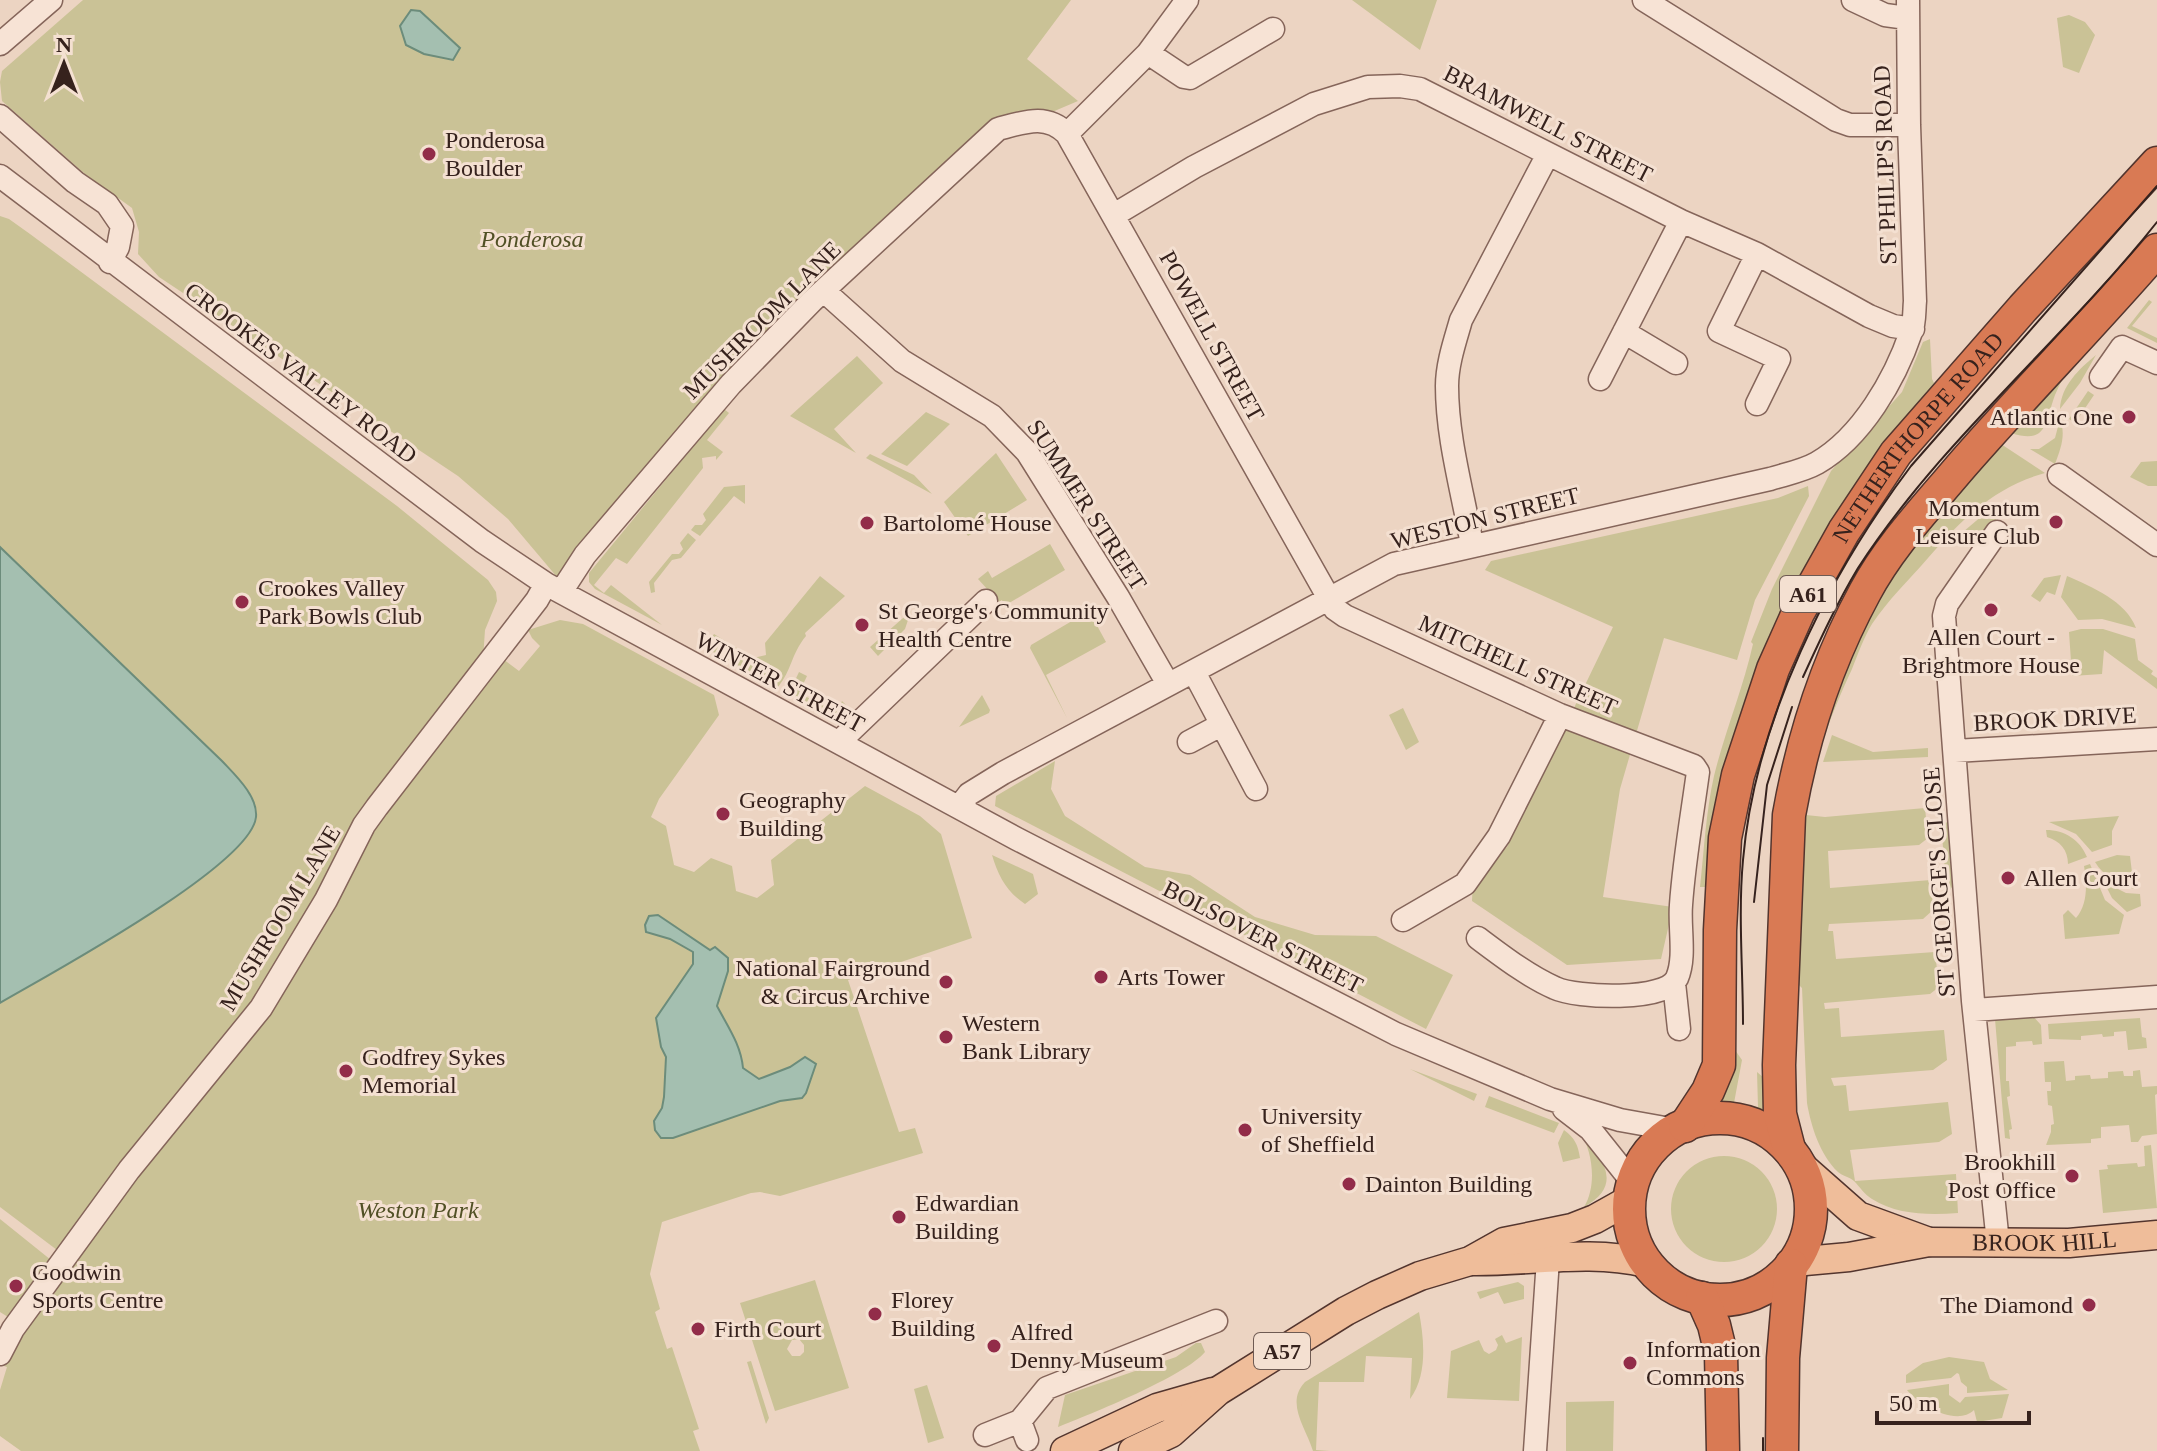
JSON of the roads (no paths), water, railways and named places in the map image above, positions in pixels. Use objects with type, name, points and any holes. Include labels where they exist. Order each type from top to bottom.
[{"type":"highway","name":"NETHERTHORPE ROAD","points":[[1680,1128],[1708,1091],[1719,1065],[1720,930],[1725,838],[1738,775],[1773,669],[1798,613],[1850,520],[1896,453],[2023,308],[2157,163]]},
{"type":"highway","name":"NETHERTHORPE ROAD","points":[[1794,1156],[1780,1114],[1779,1065],[1789,815],[1804,746],[1827,671],[1867,589],[1920,514],[2157,250]]},
{"type":"highway","points":[[1708,1119],[1744,1122],[1767,1132],[1794,1156],[1809,1193],[1811,1213],[1808,1234],[1793,1264],[1776,1281],[1746,1296],[1724,1300],[1702,1298],[1665,1282],[1646,1263],[1630,1226],[1631,1191],[1649,1152],[1680,1128],[1708,1119]]},
{"type":"highway","points":[[1782,1451],[1783,1358],[1793,1264]]},
{"type":"highway","points":[[1702,1298],[1714,1325],[1721,1354],[1723,1451]]},
{"type":"main road","name":"BROOK HILL","points":[[1794,1156],[1858,1216],[1929,1242]]},
{"type":"main road","name":"A57","points":[[1133,1451],[1171,1433],[1218,1391],[1356,1306],[1420,1276],[1470,1261],[1504,1242],[1572,1228],[1595,1219],[1631,1191]]},
{"type":"main road","name":"BROOK HILL","points":[[1793,1264],[1929,1242],[2098,1242],[2157,1235]]},
{"type":"main road","name":"A57","points":[[1470,1261],[1513,1262],[1613,1256],[1646,1263]]},
{"type":"main road","name":"A57","points":[[1071,1448],[1157,1408],[1218,1391]]},
{"type":"street","points":[[0,44],[51,0]]},
{"type":"street","points":[[1067,134],[1148,53],[1187,0]]},
{"type":"street","points":[[1644,0],[1836,120],[1850,125],[1909,125]]},
{"type":"street","points":[[1853,0],[1885,15],[1908,9]]},
{"type":"street","name":"ST PHILIP'S ROAD","points":[[1908,9],[1915,301],[1913,329]]},
{"type":"street","points":[[1148,53],[1190,78],[1273,29]]},
{"type":"street","name":"BRAMWELL STREET","points":[[1114,215],[1194,167],[1314,104],[1368,87],[1400,86],[1420,89],[1681,221],[1757,254],[1869,316],[1893,326],[1913,329]]},
{"type":"street","points":[[0,116],[75,182],[107,204],[122,226],[118,247],[110,262]]},
{"type":"street","name":"MUSHROOM LANE","points":[[0,1354],[13,1329],[129,1170],[261,1008],[326,900],[364,825],[537,600],[561,592],[585,555],[731,384],[824,291],[998,129],[1031,121],[1047,121],[1067,134]]},
{"type":"street","name":"POWELL STREET","points":[[1067,134],[1329,600]]},
{"type":"street","points":[[1472,545],[1449,420],[1447,384],[1453,347],[1461,320],[1548,154]]},
{"type":"street","name":"CROOKES VALLEY ROAD","points":[[0,176],[487,545],[561,592]]},
{"type":"street","points":[[1600,379],[1681,221]]},
{"type":"street","points":[[1757,254],[1719,331],[1779,359],[1757,404]]},
{"type":"street","name":"SUMMER STREET","points":[[824,291],[902,361],[992,416],[1027,452],[1118,597],[1168,684]]},
{"type":"street","name":"WESTON STREET","points":[[959,807],[969,794],[1003,773],[1394,564],[1733,488],[1808,468],[1821,461],[1867,416],[1898,363],[1913,329]]},
{"type":"street","points":[[1624,332],[1676,363]]},
{"type":"street","points":[[2101,377],[2122,347],[2157,363]]},
{"type":"street","points":[[2059,475],[2157,545]]},
{"type":"street","name":"ST GEORGE'S CLOSE","points":[[1997,532],[1947,604],[1944,616],[1974,1010],[1998,1243]]},
{"type":"street","name":"WINTER STREET","points":[[561,592],[959,807]]},
{"type":"street","name":"MITCHELL STREET","points":[[1329,600],[1345,616],[1560,715],[1694,766],[1698,772],[1681,905],[1680,965],[1674,983]]},
{"type":"street","points":[[839,742],[986,601]]},
{"type":"street","points":[[1194,672],[1256,789]]},
{"type":"street","points":[[1403,920],[1465,884],[1499,836],[1560,715]]},
{"type":"street","points":[[1189,742],[1221,725]]},
{"type":"street","name":"BROOK DRIVE","points":[[1955,751],[2157,739]]},
{"type":"street","name":"BOLSOVER STREET","points":[[959,807],[1396,1034],[1550,1099]]},
{"type":"street","points":[[1478,938],[1504,958],[1556,989],[1580,996],[1647,994],[1670,988],[1674,983]]},
{"type":"street","points":[[1674,983],[1679,1029]]},
{"type":"street","points":[[1974,1010],[2157,997]]},
{"type":"street","points":[[1550,1099],[1620,1120],[1680,1128]]},
{"type":"street","points":[[1550,1099],[1590,1129],[1631,1191]]},
{"type":"street","points":[[1535,1451],[1548,1259]]},
{"type":"street","points":[[985,1435],[1024,1431],[1047,1388],[1216,1321]]},
{"type":"tram line","points":[[1743,1024],[1742,880],[1750,808],[1763,755],[1800,652],[1851,554],[1911,466],[2157,186]]},
{"type":"tram line","points":[[1803,677],[1850,581],[1891,521],[1964,434],[2121,266],[2157,222]]},
{"type":"tram line","points":[[1754,902],[1767,785],[1792,707]]},
{"type":"tram line","points":[[1763,1438],[1763,1451]]},
{"type":"place","name":"Ponderosa Boulder","points":[[429,154]]},
{"type":"place","name":"Atlantic One","points":[[2129,417]]},
{"type":"place","name":"Momentum Leisure Club","points":[[2056,522]]},
{"type":"place","name":"Bartolomé House","points":[[867,523]]},
{"type":"place","name":"Crookes Valley Park Bowls Club","points":[[242,602]]},
{"type":"place","name":"Allen Court - Brightmore House","points":[[1991,610]]},
{"type":"place","name":"St George's Community Health Centre","points":[[862,625]]},
{"type":"place","name":"Geography Building","points":[[723,814]]},
{"type":"place","name":"Allen Court","points":[[2008,878]]},
{"type":"place","name":"Arts Tower","points":[[1101,977]]},
{"type":"place","name":"National Fairground & Circus Archive","points":[[946,982]]},
{"type":"place","name":"Western Bank Library","points":[[946,1037]]},
{"type":"place","name":"Godfrey Sykes Memorial","points":[[346,1071]]},
{"type":"place","name":"University of Sheffield","points":[[1245,1130]]},
{"type":"place","name":"Brookhill Post Office","points":[[2072,1176]]},
{"type":"place","name":"Dainton Building","points":[[1349,1184]]},
{"type":"place","name":"Edwardian Building","points":[[899,1217]]},
{"type":"place","name":"Goodwin Sports Centre","points":[[16,1286]]},
{"type":"place","name":"The Diamond","points":[[2089,1305]]},
{"type":"place","name":"Florey Building","points":[[875,1314]]},
{"type":"place","name":"Firth Court","points":[[698,1329]]},
{"type":"place","name":"Alfred Denny Museum","points":[[994,1346]]},
{"type":"place","name":"Information Commons","points":[[1630,1363]]},
{"type":"park label","name":"Ponderosa","points":[[532,239]]},
{"type":"park label","name":"Weston Park","points":[[418,1210]]}]
